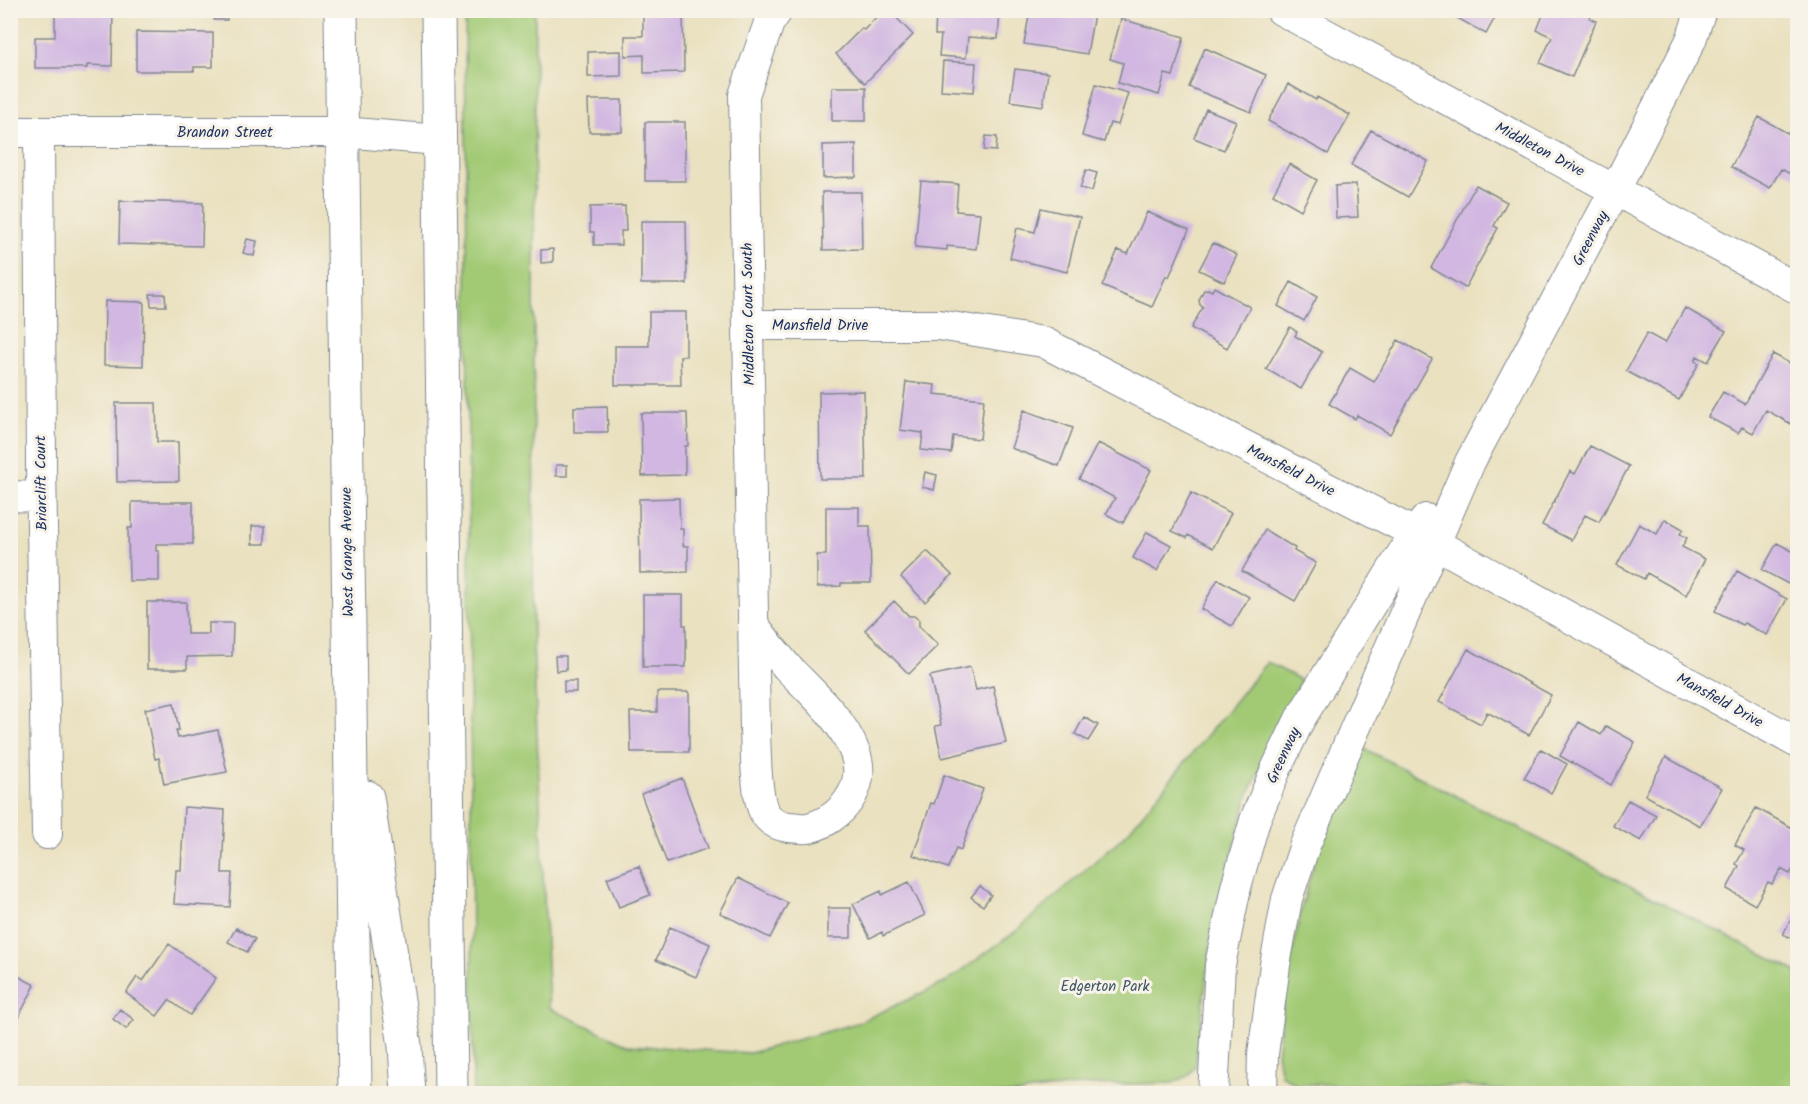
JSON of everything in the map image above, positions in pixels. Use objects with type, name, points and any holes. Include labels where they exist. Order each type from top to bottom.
[{"type":"street","name":"West Grange Avenue","points":[[341,10],[355,1094]]},
{"type":"street","points":[[438,10],[451,1094]]},
{"type":"street","name":"Middleton Court South","points":[[753,624],[771,649],[825,706],[856,754],[858,767],[856,785],[848,803],[838,814],[806,828],[779,826],[766,815],[760,797],[755,729],[753,624],[749,324],[744,95],[769,23],[778,10]]},
{"type":"street","name":"Middleton Drive","points":[[1281,10],[1797,290]]},
{"type":"street","name":"Greenway","points":[[1213,1094],[1220,965],[1236,887],[1255,820],[1276,769],[1300,718],[1424,538],[1470,462],[1615,190],[1691,40],[1701,10]]},
{"type":"street","name":"Brandon Street","points":[[25,132],[342,132],[439,140]]},
{"type":"street","name":"Briarclift Court","points":[[25,132],[41,497],[47,834]]},
{"type":"street","name":"Mansfield Drive","points":[[749,324],[939,325],[1043,342],[1424,538],[1797,743]]},
{"type":"street","points":[[10,496],[41,497]]},
{"type":"street","name":"Greenway","points":[[1262,1094],[1263,1054],[1287,899],[1305,845],[1424,538]]},
{"type":"street","points":[[349,680],[405,1046],[408,1094]]},
{"type":"green space","name":"Edgerton Park","points":[[465,11],[535,11],[533,643],[549,1008],[628,1045],[750,1053],[857,1023],[946,982],[1016,931],[1127,833],[1267,662],[1301,680],[1248,796],[1214,922],[1195,1067],[1188,1076],[1172,1083],[1089,1085],[1018,1094],[473,1093]]},
{"type":"green space","points":[[1365,749],[1797,972],[1797,1093],[1532,1094],[1469,1086],[1296,1084],[1281,1075],[1277,1055],[1284,996],[1301,910],[1318,848]]},
{"type":"building","points":[[71,10],[113,10],[112,66],[35,68],[35,37],[55,37],[55,13],[71,13]]},
{"type":"building","points":[[215,10],[227,10],[227,20],[214,20]]},
{"type":"building","points":[[643,10],[683,10],[684,72],[644,73],[644,55],[625,56],[625,36],[643,36]]},
{"type":"building","points":[[883,10],[889,10],[913,35],[865,83],[836,54]]},
{"type":"building","points":[[936,10],[1000,10],[998,39],[968,37],[966,58],[939,56],[941,35],[935,35]]},
{"type":"building","points":[[1030,10],[1070,10],[1094,14],[1087,54],[1024,44]]},
{"type":"building","points":[[1443,10],[1499,10],[1486,34]]},
{"type":"building","points":[[1545,10],[1593,10],[1590,18],[1596,21],[1572,77],[1540,63],[1552,37],[1537,30]]},
{"type":"building","points":[[1121,19],[1184,37],[1173,76],[1165,74],[1159,95],[1118,83],[1123,63],[1110,59]]},
{"type":"building","points":[[136,32],[213,33],[213,67],[194,67],[194,71],[136,71]]},
{"type":"building","points":[[1205,48],[1266,75],[1251,112],[1189,87]]},
{"type":"building","points":[[621,51],[621,76],[588,77],[588,52]]},
{"type":"building","points":[[943,61],[976,63],[974,92],[941,90]]},
{"type":"building","points":[[1015,69],[1048,73],[1043,106],[1010,101]]},
{"type":"building","points":[[1096,84],[1128,93],[1118,125],[1110,123],[1104,142],[1082,136]]},
{"type":"building","points":[[1288,84],[1350,115],[1328,154],[1268,121]]},
{"type":"building","points":[[832,87],[866,87],[866,121],[832,121]]},
{"type":"building","points":[[588,100],[622,100],[622,132],[589,132]]},
{"type":"building","points":[[1206,109],[1236,121],[1224,150],[1194,138]]},
{"type":"building","points":[[1759,117],[1798,139],[1798,178],[1781,169],[1770,188],[1731,167]]},
{"type":"building","points":[[645,122],[685,122],[685,181],[645,181]]},
{"type":"building","points":[[1371,130],[1428,161],[1408,197],[1351,165]]},
{"type":"building","points":[[986,136],[997,137],[996,151],[984,150]]},
{"type":"building","points":[[856,144],[856,177],[823,178],[823,145]]},
{"type":"building","points":[[1289,164],[1317,180],[1301,210],[1273,194]]},
{"type":"building","points":[[1086,170],[1097,173],[1092,191],[1080,188]]},
{"type":"building","points":[[921,181],[958,184],[956,211],[980,213],[976,249],[947,246],[947,250],[915,247]]},
{"type":"building","points":[[1356,184],[1358,217],[1336,218],[1335,186]]},
{"type":"building","points":[[1476,185],[1507,202],[1494,226],[1498,228],[1465,288],[1431,268]]},
{"type":"building","points":[[822,192],[861,192],[862,249],[823,250]]},
{"type":"building","points":[[120,201],[203,203],[202,246],[119,244]]},
{"type":"building","points":[[625,206],[626,231],[621,231],[621,245],[594,245],[594,232],[590,232],[590,207]]},
{"type":"building","points":[[1041,208],[1080,217],[1067,272],[1010,258],[1017,228],[1035,232]]},
{"type":"building","points":[[1147,212],[1189,230],[1169,277],[1166,276],[1152,307],[1102,286],[1118,250],[1128,254]]},
{"type":"building","points":[[641,221],[686,221],[687,284],[641,284]]},
{"type":"building","points":[[247,239],[257,241],[254,256],[243,253]]},
{"type":"building","points":[[1213,243],[1237,255],[1224,282],[1199,270]]},
{"type":"building","points":[[553,249],[553,262],[541,263],[541,250]]},
{"type":"building","points":[[1291,282],[1317,297],[1304,321],[1278,306]]},
{"type":"building","points":[[1214,287],[1250,307],[1227,348],[1191,328],[1203,307],[1199,300],[1204,290],[1212,291]]},
{"type":"building","points":[[150,294],[165,294],[166,306],[151,306]]},
{"type":"building","points":[[105,301],[144,302],[143,366],[104,365]]},
{"type":"building","points":[[1685,308],[1726,331],[1708,362],[1697,356],[1695,361],[1699,363],[1679,400],[1626,371],[1647,333],[1665,343]]},
{"type":"building","points":[[649,312],[686,312],[686,356],[680,356],[681,385],[615,385],[615,346],[649,346]]},
{"type":"building","points":[[1290,327],[1297,332],[1295,336],[1322,352],[1301,389],[1266,369]]},
{"type":"building","points":[[1398,340],[1432,359],[1390,434],[1357,415],[1355,419],[1329,404],[1350,368],[1374,382]]},
{"type":"building","points":[[1773,354],[1798,368],[1798,418],[1793,425],[1766,410],[1753,433],[1742,427],[1738,433],[1708,417],[1723,392],[1745,404]]},
{"type":"building","points":[[906,382],[935,385],[934,394],[984,399],[980,439],[953,436],[951,453],[921,450],[923,433],[900,430]]},
{"type":"building","points":[[864,391],[866,479],[820,479],[819,392]]},
{"type":"building","points":[[116,403],[156,403],[157,442],[178,442],[179,481],[117,482]]},
{"type":"building","points":[[607,406],[608,432],[574,432],[574,407]]},
{"type":"building","points":[[1024,410],[1073,428],[1059,466],[1011,448]]},
{"type":"building","points":[[641,413],[687,413],[688,446],[685,446],[685,475],[642,476]]},
{"type":"building","points":[[1098,443],[1151,470],[1123,523],[1106,514],[1115,498],[1079,479]]},
{"type":"building","points":[[1590,446],[1629,466],[1599,522],[1585,515],[1571,540],[1542,525],[1570,471],[1575,474]]},
{"type":"building","points":[[556,465],[567,465],[567,476],[556,476]]},
{"type":"building","points":[[925,472],[937,475],[934,490],[922,487]]},
{"type":"building","points":[[1191,493],[1231,513],[1213,548],[1188,535],[1187,538],[1172,531]]},
{"type":"building","points":[[679,498],[683,546],[688,546],[688,572],[640,573],[639,499]]},
{"type":"building","points":[[132,502],[193,502],[193,544],[156,544],[156,551],[159,551],[159,581],[129,581],[128,528],[132,528]]},
{"type":"building","points":[[826,507],[859,507],[859,526],[870,526],[871,583],[841,583],[841,586],[817,587],[817,555],[826,555]]},
{"type":"building","points":[[1665,519],[1683,529],[1680,534],[1687,538],[1682,547],[1705,559],[1686,595],[1647,573],[1644,579],[1617,565],[1639,524],[1657,534]]},
{"type":"building","points":[[252,526],[265,526],[265,544],[252,544]]},
{"type":"building","points":[[1265,530],[1295,548],[1294,551],[1316,563],[1295,601],[1242,571]]},
{"type":"building","points":[[1147,532],[1171,545],[1157,571],[1133,558]]},
{"type":"building","points":[[1777,543],[1798,554],[1798,577],[1792,586],[1762,570]]},
{"type":"building","points":[[927,551],[952,575],[925,602],[901,577]]},
{"type":"building","points":[[1737,571],[1787,599],[1767,635],[1715,611]]},
{"type":"building","points":[[1218,579],[1249,597],[1232,626],[1201,609]]},
{"type":"building","points":[[643,595],[683,595],[686,667],[643,667]]},
{"type":"building","points":[[894,601],[909,616],[914,616],[919,620],[919,626],[938,645],[909,674],[865,630]]},
{"type":"building","points":[[147,602],[186,602],[187,634],[209,634],[209,623],[233,623],[232,656],[187,657],[187,669],[147,669]]},
{"type":"building","points":[[1468,649],[1551,695],[1529,735],[1487,712],[1481,724],[1439,702]]},
{"type":"building","points":[[555,656],[566,656],[566,670],[556,671]]},
{"type":"building","points":[[970,667],[976,690],[993,686],[1006,743],[942,758],[935,726],[941,725],[930,676]]},
{"type":"building","points":[[564,681],[576,681],[576,692],[564,692]]},
{"type":"building","points":[[657,692],[689,692],[689,752],[631,752],[630,712],[657,712]]},
{"type":"building","points":[[174,703],[179,730],[176,730],[178,738],[218,730],[227,772],[164,784],[159,758],[155,759],[145,709]]},
{"type":"building","points":[[1084,717],[1098,725],[1088,741],[1075,734]]},
{"type":"building","points":[[1579,722],[1601,735],[1606,726],[1635,742],[1611,785],[1560,756]]},
{"type":"building","points":[[1541,749],[1567,764],[1551,793],[1524,778]]},
{"type":"building","points":[[1666,757],[1722,788],[1700,826],[1645,795]]},
{"type":"building","points":[[944,775],[983,789],[961,850],[956,848],[948,868],[913,855],[931,803],[934,804]]},
{"type":"building","points":[[682,778],[708,848],[667,863],[641,794]]},
{"type":"building","points":[[1628,800],[1656,815],[1641,841],[1613,826]]},
{"type":"building","points":[[184,807],[225,810],[222,873],[232,873],[230,907],[174,904],[176,870],[181,870]]},
{"type":"building","points":[[1756,808],[1798,831],[1798,862],[1790,874],[1781,869],[1772,884],[1768,882],[1755,905],[1727,889],[1739,866],[1736,864],[1744,850],[1735,845]]},
{"type":"building","points":[[639,866],[650,895],[619,907],[607,878]]},
{"type":"building","points":[[738,878],[788,903],[770,938],[720,913]]},
{"type":"building","points":[[909,882],[925,915],[883,936],[882,932],[870,938],[853,904],[881,891],[882,895]]},
{"type":"building","points":[[980,886],[991,895],[983,906],[971,897]]},
{"type":"building","points":[[1798,907],[1798,942],[1783,934]]},
{"type":"building","points":[[828,908],[851,908],[851,938],[828,938]]},
{"type":"building","points":[[670,927],[710,944],[696,977],[656,960]]},
{"type":"building","points":[[236,928],[255,939],[247,952],[228,942]]},
{"type":"building","points":[[169,944],[216,978],[190,1015],[169,1000],[157,1016],[126,993],[137,977],[143,981]]},
{"type":"building","points":[[10,972],[35,985],[16,1022],[10,1019]]},
{"type":"building","points":[[120,1009],[134,1020],[126,1029],[113,1019]]}]
